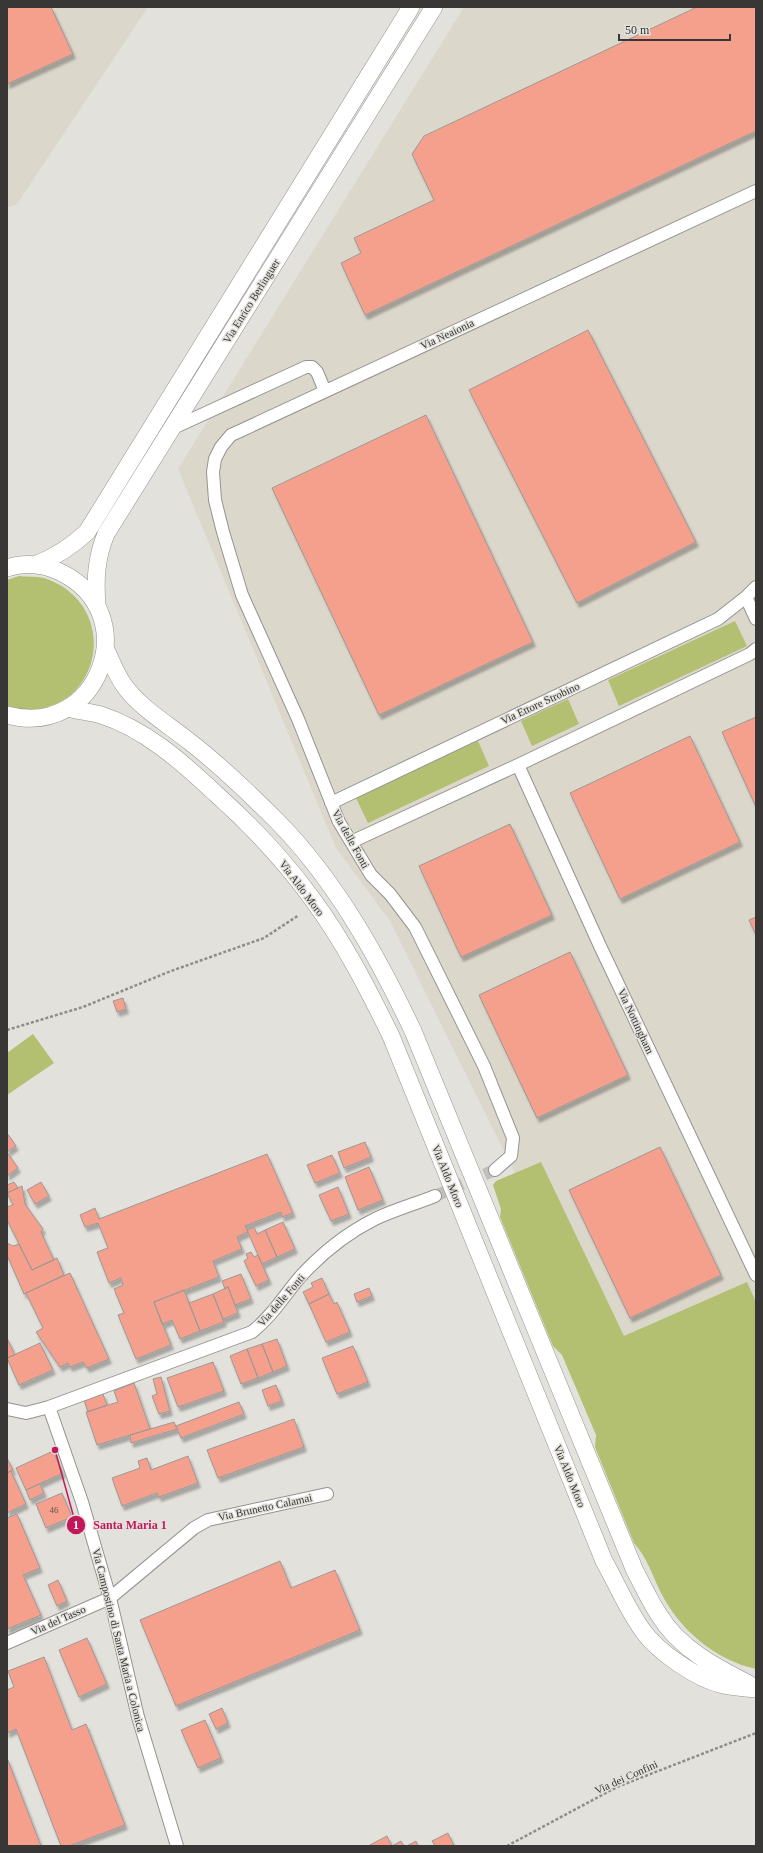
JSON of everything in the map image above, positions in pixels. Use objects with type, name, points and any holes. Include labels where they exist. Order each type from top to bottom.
[{"type":"street","name":"Via Enrico Berlinguer","points":[[35,565],[54,557],[67,549],[87,532],[411,7]]},
{"type":"street","name":"Via Enrico Berlinguer","points":[[97,604],[96,566],[106,534],[434,7]]},
{"type":"street","name":"Via Neaionia","points":[[223,532],[215,500],[213,472],[215,459],[221,447],[231,435],[756,191]]},
{"type":"street","points":[[171,429],[306,367],[312,367],[317,372],[325,391]]},
{"type":"street","name":"Via delle Fonti","points":[[223,532],[242,595],[298,719],[330,803],[371,875],[390,894],[415,927],[484,1066],[513,1138],[512,1156],[495,1170]]},
{"type":"street","points":[[7,568],[35,565],[54,569],[71,577],[85,589],[97,604],[104,621],[106,650],[100,673],[92,687],[81,699],[68,708],[43,718],[29,719],[7,715]]},
{"type":"street","name":"Via Ettore Strobino","points":[[330,803],[718,619],[746,597],[756,587]]},
{"type":"street","points":[[746,597],[756,619]]},
{"type":"street","points":[[351,842],[518,765],[750,654],[756,649]]},
{"type":"street","name":"Via Aldo Moro","points":[[106,650],[124,686],[136,699],[197,748],[236,782],[278,823],[309,858],[338,898],[364,938],[388,977],[413,1031],[635,1571],[659,1616],[690,1650],[722,1670],[756,1688]]},
{"type":"street","name":"Via Aldo Moro","points":[[68,708],[100,715],[133,729],[180,762],[239,814],[267,842],[314,901],[349,955],[391,1036],[604,1561],[643,1631],[659,1647],[680,1664],[699,1675],[722,1685],[756,1688]]},
{"type":"street","name":"Via Nottingham","points":[[518,765],[598,940],[756,1275]]},
{"type":"street","name":"Via delle Fonti","points":[[49,1407],[252,1332],[266,1320],[309,1268],[346,1237],[374,1220],[435,1196]]},
{"type":"street","points":[[7,1409],[26,1413],[49,1407]]},
{"type":"street","name":"Via Campostino di Santa Maria a Colonica","points":[[49,1407],[82,1502],[110,1598],[138,1717],[177,1846]]},
{"type":"street","name":"Via Brunetto Calamai","points":[[110,1598],[194,1528],[208,1520],[327,1494]]},
{"type":"street","name":"Via del Tasso","points":[[7,1643],[110,1598]]},
{"type":"path","points":[[7,1030],[83,1007],[171,971],[264,938],[299,915]]},
{"type":"path","name":"Via dei Confini","points":[[507,1846],[617,1787],[756,1733]]},
{"type":"shaded area","points":[[7,7],[148,7],[17,204],[7,208]]},
{"type":"shaded area","points":[[464,7],[756,7],[756,1398],[606,1357],[390,921],[336,848],[178,469]]},
{"type":"green space","points":[[19,576],[44,578],[69,591],[85,609],[93,631],[93,654],[86,675],[72,693],[52,706],[25,710],[7,706],[7,580]]},
{"type":"green space","points":[[735,621],[747,646],[619,706],[608,680]]},
{"type":"green space","points":[[568,699],[579,724],[532,746],[521,721]]},
{"type":"green space","points":[[478,741],[489,766],[368,823],[356,798]]},
{"type":"green space","points":[[33,1034],[54,1063],[7,1095],[7,1053]]},
{"type":"green space","points":[[541,1162],[624,1336],[747,1282],[756,1302],[756,1669],[727,1659],[700,1642],[689,1631],[669,1607],[646,1561],[634,1543],[595,1447],[596,1435],[562,1355],[553,1346],[500,1217],[501,1209],[493,1185],[496,1181]]},
{"type":"building","points":[[7,7],[51,7],[73,54],[7,84]]},
{"type":"building","points":[[697,7],[756,7],[756,131],[365,315],[341,263],[361,253],[354,238],[434,200],[412,154],[424,136]]},
{"type":"building","points":[[588,330],[696,542],[577,603],[469,390]]},
{"type":"building","points":[[426,415],[533,642],[379,715],[272,488]]},
{"type":"building","points":[[756,717],[756,807],[722,732]]},
{"type":"building","points":[[690,736],[740,842],[620,899],[570,793]]},
{"type":"building","points":[[510,824],[552,915],[461,957],[419,866]]},
{"type":"building","points":[[756,917],[756,935],[749,920]]},
{"type":"building","points":[[570,952],[628,1075],[537,1118],[479,995]]},
{"type":"building","points":[[123,998],[126,1009],[117,1012],[113,1001]]},
{"type":"building","points":[[7,1133],[16,1146],[7,1152]]},
{"type":"building","points":[[365,1142],[371,1157],[344,1168],[338,1152]]},
{"type":"building","points":[[660,1147],[721,1275],[630,1318],[569,1190]]},
{"type":"building","points":[[7,1152],[18,1168],[7,1176]]},
{"type":"building","points":[[267,1154],[293,1213],[282,1217],[281,1212],[245,1226],[248,1232],[237,1237],[242,1249],[213,1261],[219,1277],[154,1302],[171,1345],[136,1359],[118,1315],[124,1313],[114,1289],[123,1285],[121,1278],[109,1283],[97,1252],[108,1248],[98,1223],[85,1227],[80,1215],[95,1208],[99,1219]]},
{"type":"building","points":[[332,1155],[340,1173],[315,1183],[307,1165]]},
{"type":"building","points":[[369,1167],[383,1200],[358,1210],[345,1177]]},
{"type":"building","points":[[14,1182],[18,1188],[7,1193],[7,1185]]},
{"type":"building","points":[[41,1182],[49,1196],[35,1204],[27,1190]]},
{"type":"building","points":[[22,1186],[25,1204],[43,1229],[41,1232],[54,1260],[32,1270],[7,1220],[7,1207],[13,1205],[7,1193]]},
{"type":"building","points":[[338,1187],[349,1214],[331,1221],[319,1195]]},
{"type":"building","points":[[283,1222],[295,1249],[277,1257],[265,1230]]},
{"type":"building","points":[[254,1227],[257,1234],[265,1230],[277,1257],[262,1264],[247,1230]]},
{"type":"building","points":[[7,1243],[13,1246],[19,1244],[32,1270],[57,1258],[64,1275],[24,1294],[7,1255]]},
{"type":"building","points":[[251,1252],[254,1257],[258,1255],[269,1280],[256,1286],[244,1261],[248,1258],[246,1254]]},
{"type":"building","points":[[70,1273],[109,1359],[87,1368],[83,1362],[70,1367],[68,1363],[60,1367],[36,1332],[43,1328],[26,1293]]},
{"type":"building","points":[[241,1274],[251,1299],[235,1305],[228,1287],[225,1289],[222,1281]]},
{"type":"building","points":[[322,1278],[329,1294],[309,1304],[303,1292],[313,1287],[311,1283]]},
{"type":"building","points":[[228,1287],[238,1313],[223,1319],[213,1294]]},
{"type":"building","points":[[369,1288],[372,1296],[357,1302],[354,1294]]},
{"type":"building","points":[[184,1290],[200,1331],[180,1339],[172,1320],[162,1324],[154,1302]]},
{"type":"building","points":[[213,1294],[224,1322],[200,1331],[189,1303]]},
{"type":"building","points":[[329,1294],[334,1304],[337,1302],[350,1332],[326,1342],[309,1304]]},
{"type":"building","points":[[7,1338],[15,1355],[7,1358]]},
{"type":"building","points":[[277,1339],[287,1366],[273,1372],[262,1344]]},
{"type":"building","points":[[40,1343],[53,1370],[19,1385],[7,1358]]},
{"type":"building","points":[[262,1344],[273,1372],[258,1378],[247,1349]]},
{"type":"building","points":[[353,1346],[368,1382],[337,1394],[322,1358]]},
{"type":"building","points":[[247,1349],[258,1378],[241,1384],[230,1356]]},
{"type":"building","points":[[213,1362],[224,1391],[178,1407],[167,1378]]},
{"type":"building","points":[[161,1377],[170,1411],[159,1414],[152,1396],[157,1394],[153,1379]]},
{"type":"building","points":[[134,1383],[150,1429],[97,1445],[86,1412],[118,1402],[114,1391]]},
{"type":"building","points":[[276,1385],[282,1401],[268,1406],[262,1390]]},
{"type":"building","points":[[103,1394],[107,1405],[88,1412],[84,1400]]},
{"type":"building","points":[[239,1402],[244,1414],[181,1438],[176,1426]]},
{"type":"building","points":[[294,1419],[304,1447],[218,1478],[207,1450]]},
{"type":"building","points":[[174,1422],[177,1429],[131,1443],[130,1435]]},
{"type":"building","points":[[53,1451],[63,1473],[26,1490],[16,1468]]},
{"type":"building","points":[[188,1456],[198,1483],[159,1497],[157,1493],[122,1506],[112,1478],[140,1468],[138,1461],[147,1458],[151,1470]]},
{"type":"building","points":[[7,1458],[13,1470],[7,1473]]},
{"type":"building","points":[[11,1471],[26,1504],[7,1513],[7,1473]]},
{"type":"building","points":[[40,1484],[44,1493],[30,1500],[26,1490]]},
{"type":"building","points":[[62,1493],[72,1517],[46,1528],[36,1504]]},
{"type":"building","points":[[17,1514],[40,1568],[23,1575],[41,1615],[7,1629],[7,1518]]},
{"type":"building","points":[[280,1561],[291,1588],[335,1570],[360,1630],[176,1706],[140,1620]]},
{"type":"building","points":[[58,1580],[67,1601],[57,1606],[48,1585]]},
{"type":"building","points":[[87,1638],[107,1684],[79,1697],[59,1650]]},
{"type":"building","points":[[44,1657],[72,1730],[86,1724],[125,1825],[69,1846],[61,1846],[16,1729],[7,1733],[7,1690],[14,1687],[8,1671]]},
{"type":"building","points":[[222,1708],[228,1723],[216,1729],[209,1714]]},
{"type":"building","points":[[205,1720],[221,1758],[198,1768],[181,1730]]},
{"type":"building","points":[[7,1758],[41,1846],[7,1846]]},
{"type":"building","points":[[448,1833],[454,1846],[435,1846],[432,1841]]},
{"type":"building","points":[[387,1836],[392,1846],[368,1846]]},
{"type":"building","points":[[401,1841],[404,1846],[392,1846]]},
{"type":"building","points":[[416,1841],[418,1846],[407,1846]]},
{"type":"tunnel","points":[[435,1196],[495,1170]]},
{"type":"place","name":"Santa Maria 1","points":[[55,1450]]}]
